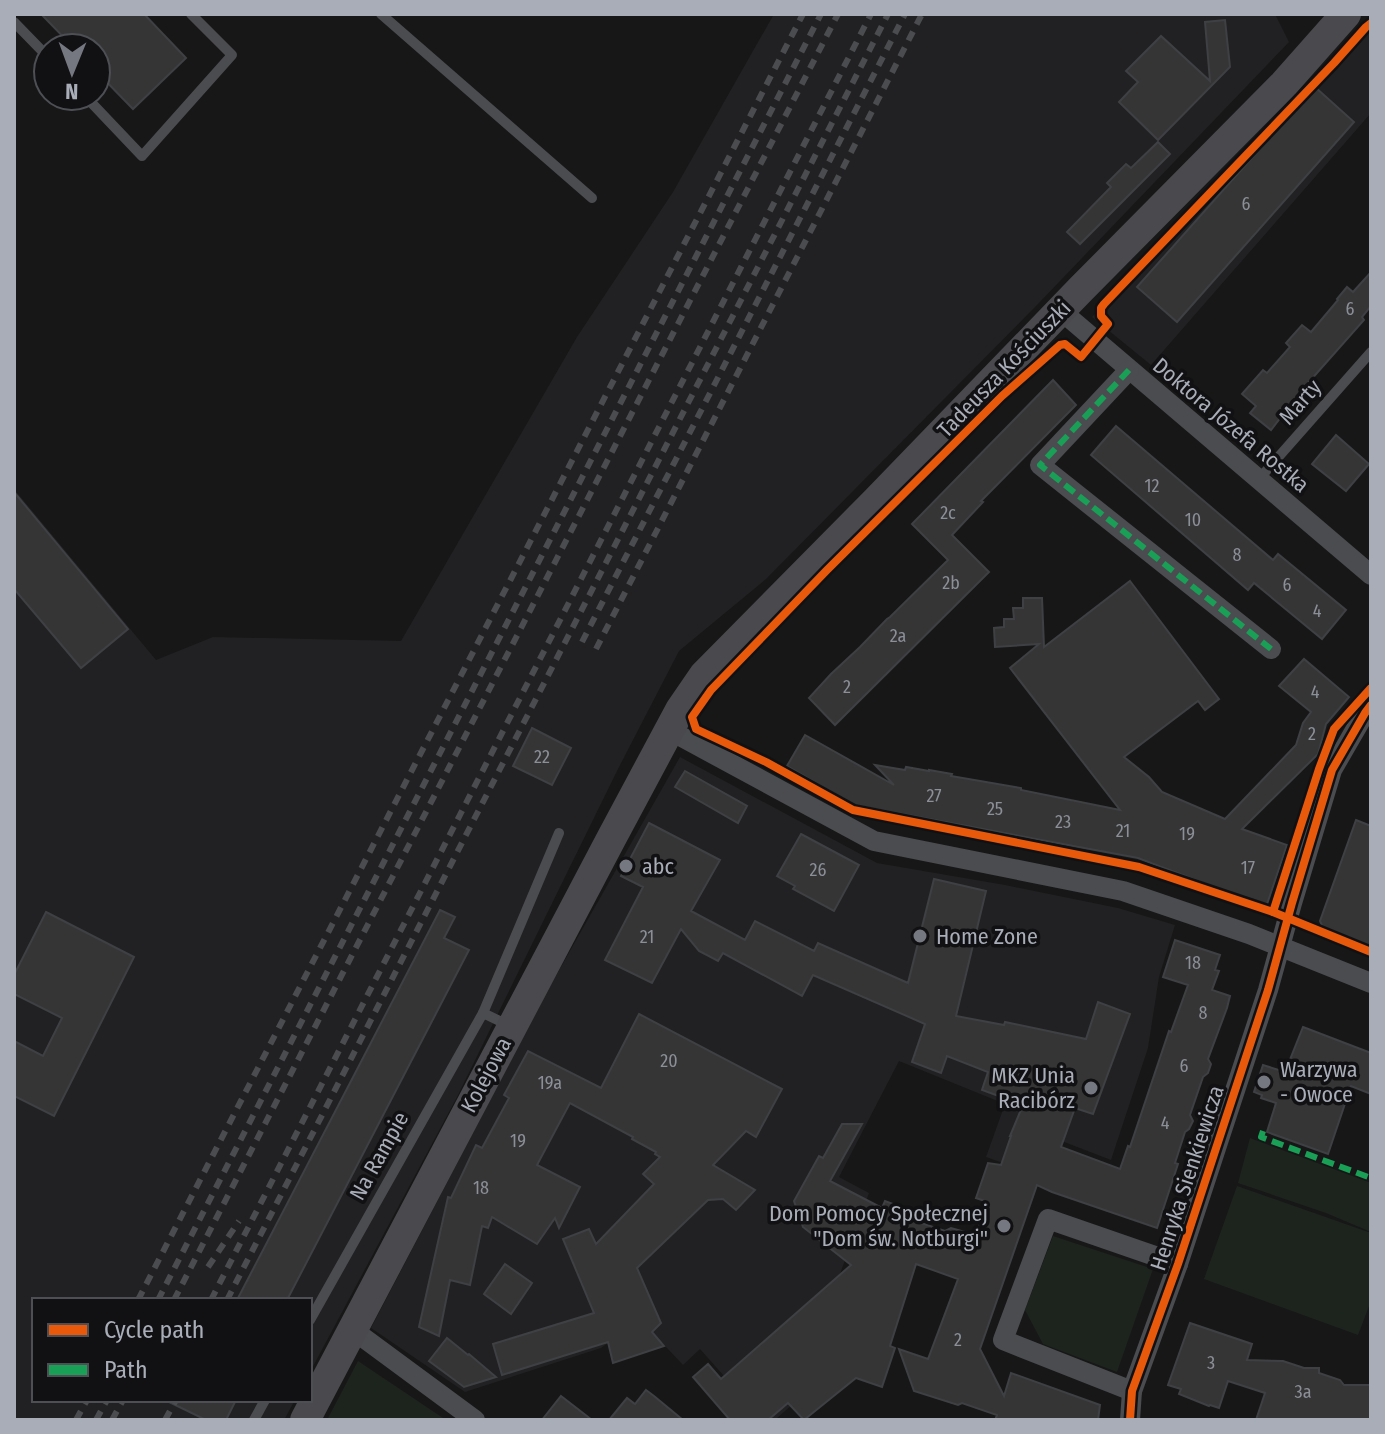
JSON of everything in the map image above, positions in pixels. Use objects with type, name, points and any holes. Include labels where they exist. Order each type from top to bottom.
[{"type":"main road","name":"Tadeusza Kościuszki","points":[[669,730],[704,675],[1284,84],[1346,14]]},
{"type":"main road","name":"Kolejowa","points":[[305,1420],[669,730]]},
{"type":"street","name":"Doktora Józefa Rostka","points":[[1060,310],[1371,575]]},
{"type":"street","points":[[1129,370],[1040,465],[1271,649]]},
{"type":"street","name":"Henryka Sienkiewicza","points":[[1130,1420],[1132,1391],[1178,1264],[1271,981],[1332,770],[1371,705]]},
{"type":"street","points":[[669,730],[874,841],[1123,891],[1281,946],[1371,983]]},
{"type":"street","points":[[1132,1391],[1003,1340],[1048,1219],[1178,1264]]},
{"type":"street","points":[[353,1330],[475,1420]]},
{"type":"lane","points":[[100,112],[142,156],[232,55],[191,14]]},
{"type":"lane","points":[[381,14],[592,198]]},
{"type":"lane","points":[[14,22],[32,41]]},
{"type":"lane","name":"Marty","points":[[1259,480],[1371,352]]},
{"type":"lane","name":"Na Rampie","points":[[312,1316],[483,1013],[559,833]]},
{"type":"lane","points":[[483,1013],[512,1027]]},
{"type":"lane","points":[[254,1420],[264,1402]]},
{"type":"shaded area","points":[[774,14],[1275,14],[1289,42],[1037,305],[766,579],[679,651],[457,1097],[312,1368],[312,1298],[32,1298],[32,1402],[294,1402],[284,1420],[14,1420],[14,489],[156,660],[213,637],[401,641],[577,337],[673,192]]},
{"type":"shaded area","points":[[1369,25],[1371,113],[1151,365],[1092,317]]},
{"type":"shaded area","points":[[680,757],[877,863],[1118,908],[1175,925],[1159,977],[1148,1048],[1111,1160],[1059,1140],[1046,1178],[986,1157],[1005,1104],[899,1061],[839,1177],[869,1193],[835,1288],[872,1333],[775,1420],[763,1420],[700,1349],[683,1365],[651,1331],[465,1392],[371,1328],[545,995]]},
{"type":"shaded area","points":[[1250,1138],[1371,1183],[1371,1232],[1238,1183]]},
{"type":"shaded area","points":[[1237,1186],[1371,1233],[1371,1301],[1358,1335],[1204,1279]]},
{"type":"shaded area","points":[[1053,1236],[1153,1269],[1117,1372],[1043,1344],[1025,1310]]},
{"type":"shaded area","points":[[358,1361],[446,1420],[327,1420]]},
{"type":"building","points":[[41,14],[144,14],[186,58],[133,109],[112,87],[112,32],[58,32]]},
{"type":"building","points":[[1225,20],[1230,67],[1158,140],[1119,102],[1138,82],[1126,71],[1161,36],[1210,81],[1205,22]]},
{"type":"building","points":[[1315,87],[1354,122],[1177,322],[1137,287]]},
{"type":"building","points":[[1158,142],[1170,154],[1080,244],[1067,232],[1111,187],[1107,183],[1126,164],[1131,168]]},
{"type":"building","points":[[1371,272],[1371,306],[1362,317],[1364,320],[1271,430],[1250,413],[1256,406],[1242,394],[1263,370],[1267,373],[1290,347],[1286,343],[1302,325],[1311,332],[1347,287],[1353,292]]},
{"type":"building","points":[[1053,380],[1076,405],[981,501],[952,535],[989,572],[835,725],[809,698],[948,560],[912,524]]},
{"type":"building","points":[[1116,426],[1273,560],[1278,554],[1346,610],[1322,639],[1254,583],[1248,590],[1091,455]]},
{"type":"building","points":[[1336,435],[1369,464],[1346,491],[1312,464]]},
{"type":"building","points":[[14,492],[128,629],[81,668],[14,589]]},
{"type":"building","points":[[1130,581],[1219,699],[1205,710],[1198,701],[1124,757],[1162,792],[1225,819],[1296,745],[1303,723],[1311,712],[1279,686],[1304,659],[1349,697],[1326,724],[1318,754],[1242,829],[1287,845],[1266,907],[1138,858],[854,805],[787,766],[805,735],[894,785],[875,765],[952,774],[1120,810],[1010,668],[1039,644],[995,647],[994,628],[1004,627],[1004,619],[1014,619],[1013,608],[1023,608],[1023,598],[1042,598],[1044,647]]},
{"type":"building","points":[[532,728],[571,748],[552,785],[513,766]]},
{"type":"building","points":[[685,771],[747,806],[738,823],[675,787]]},
{"type":"building","points":[[1356,820],[1371,826],[1371,947],[1323,928],[1320,921]]},
{"type":"building","points":[[649,823],[720,860],[691,911],[745,940],[755,921],[814,951],[818,943],[908,983],[934,879],[986,891],[956,1016],[1004,1025],[1005,1022],[1086,1039],[1098,1002],[1130,1014],[1093,1114],[1075,1108],[1061,1147],[1120,1169],[1188,985],[1163,977],[1175,940],[1220,955],[1215,970],[1219,971],[1212,990],[1230,996],[1208,1059],[1211,1064],[1208,1073],[1203,1077],[1190,1115],[1193,1121],[1185,1132],[1157,1228],[1037,1185],[980,1349],[1004,1396],[1011,1373],[1100,1405],[1098,1420],[995,1420],[997,1415],[914,1391],[899,1349],[928,1359],[958,1279],[916,1264],[890,1346],[895,1348],[882,1387],[856,1378],[804,1420],[788,1403],[768,1420],[730,1420],[693,1377],[708,1364],[721,1379],[851,1265],[803,1227],[794,1201],[819,1156],[823,1158],[842,1124],[862,1124],[830,1181],[882,1208],[885,1201],[901,1207],[899,1211],[923,1219],[921,1223],[945,1231],[951,1228],[976,1235],[988,1202],[976,1198],[988,1163],[1001,1165],[1023,1105],[982,1090],[988,1072],[947,1056],[941,1073],[912,1062],[925,1024],[813,975],[802,996],[723,953],[718,961],[699,951],[681,929],[652,983],[605,960],[643,887],[621,876]]},
{"type":"building","points":[[801,834],[859,865],[834,911],[793,889],[795,886],[777,876]]},
{"type":"building","points":[[440,910],[455,917],[444,938],[469,950],[288,1298],[238,1298]]},
{"type":"building","points":[[46,912],[134,957],[54,1116],[14,1096],[14,1041],[43,1056],[62,1018],[14,994],[14,975]]},
{"type":"building","points":[[639,1014],[782,1089],[756,1137],[746,1131],[713,1165],[755,1190],[736,1210],[723,1199],[708,1200],[637,1268],[661,1323],[652,1332],[664,1346],[613,1363],[608,1342],[502,1375],[493,1344],[594,1313],[563,1239],[589,1229],[596,1244],[654,1184],[643,1174],[660,1157],[633,1137],[570,1103],[537,1165],[580,1187],[559,1228],[555,1218],[537,1244],[492,1217],[488,1228],[482,1226],[470,1285],[450,1280],[439,1336],[419,1327],[448,1197],[451,1198],[476,1145],[482,1148],[509,1098],[504,1095],[528,1051],[601,1088]]},
{"type":"building","points":[[1303,1027],[1371,1053],[1371,1094],[1351,1086],[1328,1154],[1267,1132],[1276,1103],[1254,1092],[1263,1065],[1285,1072]]},
{"type":"building","points":[[505,1264],[532,1283],[511,1314],[484,1294]]},
{"type":"building","points":[[1190,1323],[1252,1344],[1247,1360],[1283,1361],[1304,1368],[1319,1368],[1319,1373],[1340,1380],[1344,1385],[1371,1385],[1371,1420],[1256,1420],[1265,1393],[1228,1381],[1219,1408],[1179,1394],[1181,1389],[1168,1385]]},
{"type":"building","points":[[447,1338],[496,1377],[464,1387],[429,1361]]},
{"type":"building","points":[[646,1390],[683,1420],[609,1420],[627,1398],[635,1404]]},
{"type":"building","points":[[561,1396],[592,1420],[542,1420]]},
{"type":"building","points":[[169,1402],[235,1402],[226,1420],[206,1420]]},
{"type":"railway","points":[[139,1298],[803,14]]},
{"type":"railway","points":[[159,1298],[821,14]]},
{"type":"railway","points":[[175,1298],[838,14]]},
{"type":"railway","points":[[212,1298],[871,14]]},
{"type":"railway","points":[[228,1298],[888,14]]},
{"type":"railway","points":[[582,642],[905,14]]},
{"type":"railway","points":[[596,649],[922,14]]},
{"type":"railway","points":[[208,1267],[239,1221]]},
{"type":"railway","points":[[76,1420],[86,1402]]},
{"type":"railway","points":[[96,1420],[106,1402]]},
{"type":"railway","points":[[112,1420],[122,1402]]},
{"type":"railway","points":[[165,1420],[175,1402]]},
{"type":"marked path","points":[[1129,370],[1040,465],[1271,649]]},
{"type":"marked path","points":[[1263,1131],[1261,1137],[1371,1178]]},
{"type":"cycle path","points":[[1273,912],[1139,867],[853,810],[766,762],[696,729],[692,717],[711,690],[1002,396],[1060,345],[1065,344],[1081,357],[1108,324],[1101,316],[1104,304],[1371,23]]},
{"type":"cycle path","points":[[1371,688],[1334,729],[1273,912],[1371,952]]},
{"type":"cycle path","points":[[1130,1420],[1132,1391],[1178,1264],[1268,990],[1332,770],[1371,705]]},
{"type":"place","name":"abc","points":[[626,866]]},
{"type":"place","name":"Home Zone","points":[[920,936]]},
{"type":"place","name":"Warzywa - Owoce","points":[[1264,1082]]},
{"type":"place","name":"MKZ Unia Racibórz","points":[[1091,1088]]},
{"type":"place","name":"Dom Pomocy Społecznej \"Dom św. Notburgi\"","points":[[1004,1226]]}]
